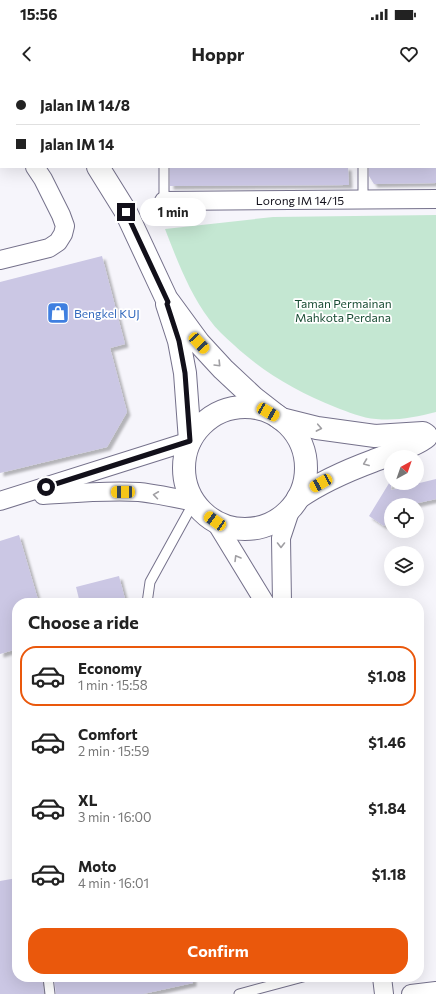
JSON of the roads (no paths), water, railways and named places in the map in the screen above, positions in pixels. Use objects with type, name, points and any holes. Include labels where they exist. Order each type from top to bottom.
[{"type":"street","points":[[0,260],[49,248],[58,242],[63,234],[65,226],[61,215],[43,179],[36,168]]},
{"type":"street","points":[[99,168],[126,212],[168,302],[199,343],[223,369],[254,398],[290,427],[298,438],[303,449],[306,474],[303,486],[281,538],[282,598]]},
{"type":"street","name":"Lorong IM 14/15","points":[[164,201],[436,200]]},
{"type":"street","points":[[168,302],[167,304],[179,341],[185,373],[190,441]]},
{"type":"street","points":[[238,407],[254,408],[268,412],[281,419],[340,432],[375,436],[423,433],[431,434],[426,438],[396,452],[331,478],[312,488],[281,517],[269,524],[255,528],[242,529],[228,527],[215,521],[204,513],[194,502],[188,490],[184,476],[184,462],[190,441],[198,428],[209,418],[223,410],[238,407]]},
{"type":"street","points":[[0,501],[190,441]]},
{"type":"street","points":[[18,496],[81,492],[138,492],[194,502]]},
{"type":"street","points":[[215,521],[262,598]]},
{"type":"street","points":[[383,982],[384,994]]},
{"type":"street","points":[[411,994],[436,991]]},
{"type":"lane","points":[[164,168],[164,201]]},
{"type":"lane","points":[[363,168],[363,200]]},
{"type":"lane","points":[[148,598],[150,582],[194,502]]},
{"type":"lane","points":[[49,982],[50,994]]},
{"type":"lane","points":[[240,994],[284,982]]},
{"type":"place","name":"Bengkel KUJ","points":[[58,313]]},
{"type":"park label","name":"Taman Permainan Mahkota Perdana","points":[[343,310]]}]
